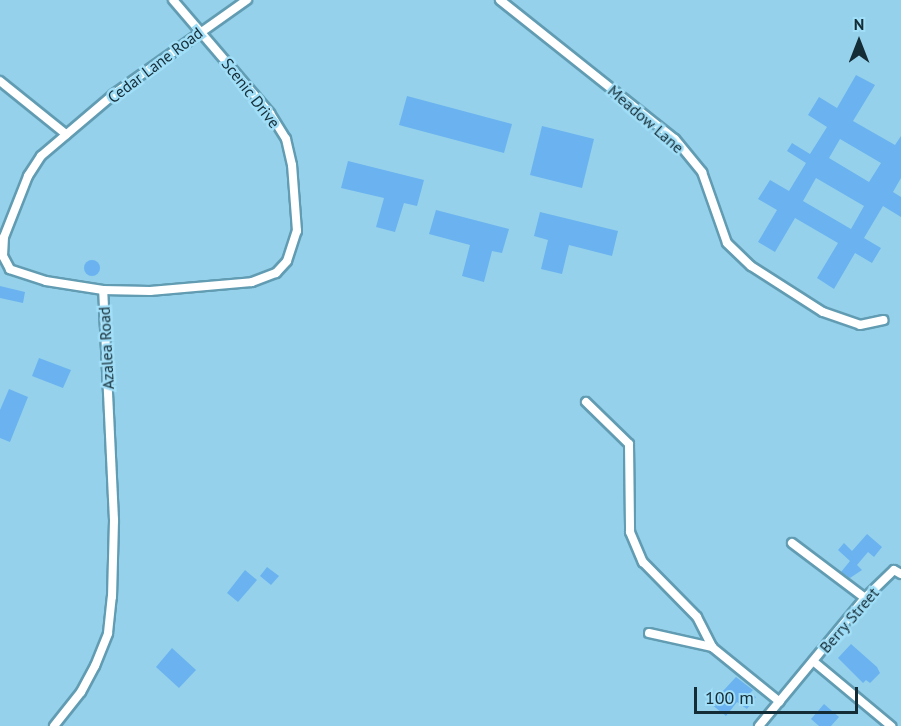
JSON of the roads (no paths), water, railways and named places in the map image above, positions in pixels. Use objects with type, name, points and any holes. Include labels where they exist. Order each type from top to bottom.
[{"type":"street","name":"Scenic Drive","points":[[103,290],[150,291],[252,282],[276,273],[287,261],[297,231],[286,139],[270,113],[173,0]]},
{"type":"street","name":"Cedar Lane Road","points":[[66,135],[200,31],[247,0]]},
{"type":"street","name":"Meadow Lane","points":[[500,0],[675,139],[702,172],[727,243],[751,266],[824,312],[860,325],[883,320]]},
{"type":"street","points":[[0,81],[66,135]]},
{"type":"street","name":"Azalea Road","points":[[54,726],[81,692],[95,666],[108,633],[115,556],[103,290],[46,281],[10,269],[3,256],[4,237],[28,176],[41,156],[66,135]]},
{"type":"street","points":[[586,402],[629,444],[630,532],[642,562],[697,617],[712,647],[780,702]]},
{"type":"street","points":[[792,543],[866,598]]},
{"type":"street","name":"Berry Street","points":[[759,726],[866,598],[897,572]]},
{"type":"street","points":[[649,633],[712,647]]},
{"type":"street","points":[[813,661],[891,726]]}]
